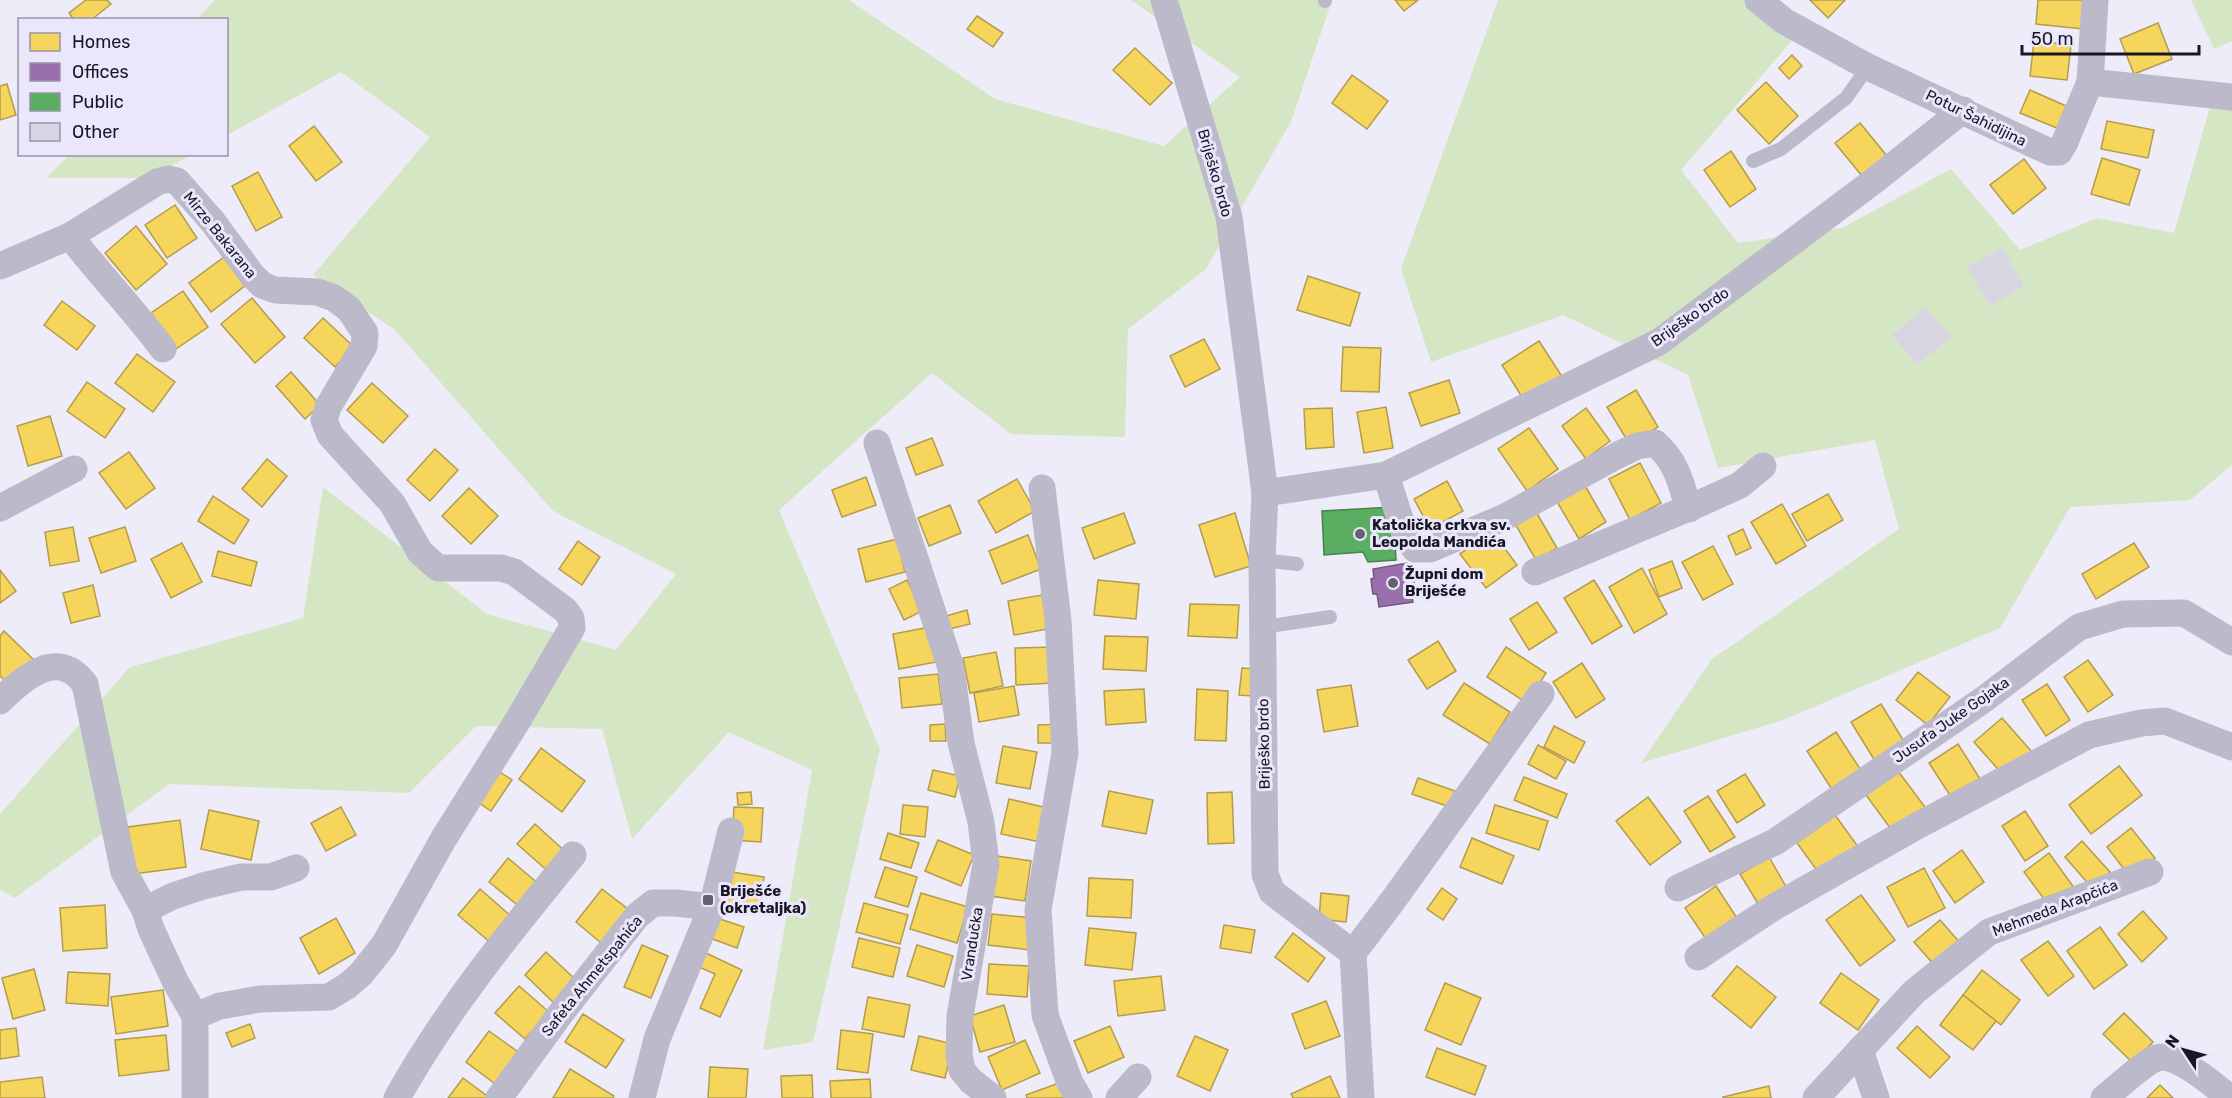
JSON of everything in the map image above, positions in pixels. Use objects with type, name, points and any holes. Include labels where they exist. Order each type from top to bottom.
[{"type":"street","name":"Potur Šahidijina","points":[[1758,0],[1784,21],[1868,67],[2050,152],[2059,152],[2064,144],[2091,82],[2095,0]]},
{"type":"street","name":"Briješko brdo","points":[[1160,5],[1229,217],[1265,493],[1262,560],[1265,874],[1272,892],[1353,953]]},
{"type":"street","points":[[2091,82],[2232,98]]},
{"type":"street","name":"Briješko brdo","points":[[1265,493],[1386,475],[1659,342],[1875,180],[1963,110]]},
{"type":"street","name":"Mirze Bakarana","points":[[0,266],[70,236],[157,182],[168,179],[177,181],[213,222],[262,285],[275,291],[317,292],[334,298],[349,309],[365,333],[364,346],[328,406],[324,420],[330,435],[392,503],[420,552],[438,568],[501,568],[514,572],[565,610],[570,618],[572,628],[518,720],[444,838],[384,945],[361,974],[329,997],[260,999],[220,1006],[195,1016]]},
{"type":"street","points":[[70,236],[163,349]]},
{"type":"street","name":"Vrandučka","points":[[877,443],[951,668],[961,743],[981,822],[986,864],[960,1016],[959,1055],[962,1070],[971,1081],[993,1098]]},
{"type":"street","points":[[1386,475],[1406,538],[1415,549],[1430,549],[1505,517],[1618,455],[1637,446],[1655,443],[1667,453],[1676,467],[1689,509]]},
{"type":"street","points":[[1535,572],[1689,509],[1740,485],[1763,466]]},
{"type":"street","points":[[0,508],[74,469]]},
{"type":"street","points":[[1042,488],[1058,620],[1065,753],[1038,910],[1045,1015],[1070,1083],[1079,1098]]},
{"type":"street","name":"Jusufa Juke Gojaka","points":[[1678,888],[1775,842],[1983,699],[2079,627],[2123,614],[2184,613],[2232,642]]},
{"type":"street","points":[[0,701],[18,683],[41,668],[57,667],[69,670],[78,675],[85,684],[124,872],[145,910],[151,929],[175,981],[195,1016],[195,1098]]},
{"type":"street","points":[[1361,1098],[1353,953],[1541,694]]},
{"type":"street","points":[[1698,957],[1784,901],[1917,826],[2089,735],[2141,723],[2165,721],[2232,747]]},
{"type":"street","points":[[642,1098],[657,1039],[712,907],[730,831]]},
{"type":"street","points":[[397,1098],[463,994],[573,855]]},
{"type":"street","points":[[145,910],[173,896],[203,886],[241,877],[271,877],[296,868]]},
{"type":"street","name":"Mehmeda Arapčića","points":[[1816,1098],[1914,992],[1989,932],[2150,872]]},
{"type":"street","name":"Safeta Ahmetspahića","points":[[499,1098],[561,1013],[637,916],[653,903],[712,907]]},
{"type":"street","points":[[1860,1050],[1876,1098]]},
{"type":"street","points":[[2104,1098],[2156,1058],[2167,1057],[2183,1064],[2230,1098]]},
{"type":"street","points":[[1119,1098],[1138,1077]]},
{"type":"lane","points":[[1753,160],[1781,149],[1846,98],[1868,67]]},
{"type":"lane","points":[[1262,560],[1297,564]]},
{"type":"lane","points":[[1263,627],[1330,617]]},
{"type":"green space","points":[[215,0],[849,0],[995,99],[1164,146],[1240,77],[1131,0],[1332,0],[1291,122],[1206,269],[1128,329],[1125,437],[1011,434],[932,373],[779,510],[880,749],[813,1042],[763,1050],[812,770],[729,732],[632,839],[602,729],[476,726],[409,793],[169,784],[15,898],[0,890],[0,814],[130,667],[303,618],[323,487],[487,614],[616,650],[676,574],[553,511],[394,329],[313,275],[430,137],[341,72],[228,134],[228,18],[198,18]]},
{"type":"green space","points":[[1498,0],[1742,0],[1800,31],[1681,170],[1738,243],[1842,228],[1951,169],[2020,250],[2097,218],[2174,233],[2211,103],[2232,104],[2232,465],[2190,500],[2070,507],[2000,628],[1783,720],[1641,763],[1712,659],[1899,529],[1875,440],[1718,468],[1688,375],[1563,315],[1431,362],[1401,269]]},
{"type":"green space","points":[[2191,0],[2232,0],[2232,41],[2214,49]]},
{"type":"green space","points":[[68,156],[189,156],[149,178],[46,178]]},
{"type":"building: Homes","points":[[86,0],[107,0],[111,4],[94,18],[73,18],[69,13]]},
{"type":"building: Homes","points":[[1395,0],[1418,0],[1404,11]]},
{"type":"building: Homes","points":[[1810,0],[1845,0],[1828,18]]},
{"type":"building: Homes","points":[[2038,0],[2086,0],[2083,29],[2036,24]]},
{"type":"building: Homes","points":[[977,16],[1003,33],[993,47],[967,29]]},
{"type":"building: Homes","points":[[2158,23],[2172,59],[2134,74],[2120,39]]},
{"type":"building: Homes","points":[[2034,41],[2071,45],[2067,80],[2030,76]]},
{"type":"building: Homes","points":[[1135,48],[1172,83],[1150,105],[1113,70]]},
{"type":"building: Homes","points":[[1792,55],[1802,66],[1789,79],[1779,68]]},
{"type":"building: Homes","points":[[1352,75],[1388,101],[1367,129],[1332,103]]},
{"type":"building: Homes","points":[[1766,82],[1798,116],[1769,144],[1737,110]]},
{"type":"building: Homes","points":[[7,84],[16,115],[0,120],[0,86]]},
{"type":"building: Homes","points":[[2030,90],[2066,106],[2057,128],[2020,113]]},
{"type":"building: Homes","points":[[2107,121],[2154,130],[2148,158],[2101,149]]},
{"type":"building: Homes","points":[[1860,123],[1887,156],[1862,176],[1835,143]]},
{"type":"building: Homes","points":[[314,126],[342,162],[316,181],[289,146]]},
{"type":"building: Homes","points":[[1731,151],[1756,189],[1730,207],[1704,170]]},
{"type":"building: Homes","points":[[2102,158],[2140,170],[2129,205],[2091,194]]},
{"type":"building: Homes","points":[[2024,159],[2046,188],[2013,214],[1990,185]]},
{"type":"building: Homes","points":[[258,172],[282,217],[256,231],[232,186]]},
{"type":"building: Homes","points":[[175,205],[197,238],[167,258],[145,225]]},
{"type":"building: Homes","points":[[136,226],[167,264],[136,290],[105,253]]},
{"type":"building: Homes","points":[[224,257],[246,285],[211,312],[189,283]]},
{"type":"building: Homes","points":[[1308,276],[1360,293],[1350,326],[1297,310]]},
{"type":"building: Homes","points":[[183,291],[208,327],[176,349],[151,313]]},
{"type":"building: Homes","points":[[252,298],[285,337],[255,363],[221,324]]},
{"type":"building: Homes","points":[[62,301],[95,326],[77,350],[44,325]]},
{"type":"building: Homes","points":[[323,318],[354,347],[335,367],[304,338]]},
{"type":"building: Homes","points":[[1204,339],[1220,369],[1185,387],[1170,356]]},
{"type":"building: Homes","points":[[1539,341],[1563,378],[1525,402],[1502,365]]},
{"type":"building: Homes","points":[[1343,347],[1381,348],[1379,392],[1341,391]]},
{"type":"building: Homes","points":[[137,354],[175,382],[153,412],[115,383]]},
{"type":"building: Homes","points":[[291,372],[320,405],[305,419],[276,386]]},
{"type":"building: Homes","points":[[1449,380],[1460,413],[1421,426],[1409,393]]},
{"type":"building: Homes","points":[[87,382],[125,409],[105,438],[67,411]]},
{"type":"building: Homes","points":[[372,383],[408,416],[383,443],[347,410]]},
{"type":"building: Homes","points":[[1636,390],[1658,427],[1630,445],[1607,407]]},
{"type":"building: Homes","points":[[1386,407],[1393,448],[1364,453],[1357,412]]},
{"type":"building: Homes","points":[[1332,408],[1334,447],[1306,449],[1304,409]]},
{"type":"building: Homes","points":[[1586,408],[1610,441],[1586,459],[1562,426]]},
{"type":"building: Homes","points":[[50,416],[62,456],[28,466],[17,426]]},
{"type":"building: Homes","points":[[1529,428],[1558,469],[1527,491],[1498,449]]},
{"type":"building: Homes","points":[[932,438],[943,465],[916,475],[906,448]]},
{"type":"building: Homes","points":[[435,449],[458,470],[430,501],[407,480]]},
{"type":"building: Homes","points":[[129,452],[155,488],[126,509],[99,473]]},
{"type":"building: Homes","points":[[267,459],[287,476],[262,507],[242,489]]},
{"type":"building: Homes","points":[[1640,463],[1661,503],[1630,520],[1609,479]]},
{"type":"building: Homes","points":[[866,477],[876,505],[842,517],[832,490]]},
{"type":"building: Homes","points":[[1017,479],[1035,511],[996,533],[978,501]]},
{"type":"building: Homes","points":[[1447,481],[1463,511],[1430,529],[1414,499]]},
{"type":"building: Homes","points":[[1584,484],[1606,522],[1579,539],[1556,500]]},
{"type":"building: Homes","points":[[469,488],[498,516],[471,544],[442,516]]},
{"type":"building: Homes","points":[[1828,494],[1843,520],[1807,541],[1792,514]]},
{"type":"building: Homes","points":[[213,496],[249,520],[234,544],[198,521]]},
{"type":"building: Homes","points":[[1782,504],[1806,546],[1776,564],[1751,522]]},
{"type":"building: Homes","points":[[950,505],[961,533],[929,546],[918,518]]},
{"type":"building: Homes","points":[[1535,510],[1557,548],[1536,560],[1514,522]]},
{"type":"building: Homes","points":[[1124,513],[1135,543],[1094,559],[1082,528]]},
{"type":"building: Homes","points":[[1235,513],[1251,566],[1215,577],[1199,525]]},
{"type":"building: Homes","points":[[73,527],[79,561],[50,566],[45,532]]},
{"type":"building: Homes","points":[[125,527],[136,561],[101,573],[89,538]]},
{"type":"building: Homes","points":[[1743,529],[1751,548],[1736,555],[1728,536]]},
{"type":"building: Homes","points":[[1492,531],[1517,565],[1486,588],[1460,554]]},
{"type":"building: Homes","points":[[1028,535],[1041,569],[1002,584],[989,551]]},
{"type":"building: Homes","points":[[897,539],[905,572],[866,582],[858,549]]},
{"type":"building: Homes","points":[[578,541],[600,557],[582,585],[559,569]]},
{"type":"building: Homes","points":[[182,543],[202,582],[171,598],[151,559]]},
{"type":"building: Homes","points":[[2134,543],[2149,567],[2096,599],[2082,574]]},
{"type":"building: Homes","points":[[1713,546],[1733,584],[1703,600],[1682,562]]},
{"type":"building: Homes","points":[[218,551],[257,562],[251,586],[212,576]]},
{"type":"building: Homes","points":[[1672,561],[1682,588],[1659,597],[1649,570]]},
{"type":"building: Homes","points":[[1642,568],[1667,614],[1634,633],[1609,587]]},
{"type":"building: Homes","points":[[0,570],[16,591],[0,603]]},
{"type":"building: Homes","points":[[907,580],[922,611],[904,620],[889,589]]},
{"type":"building: Homes","points":[[1098,580],[1139,584],[1136,619],[1094,615]]},
{"type":"building: Homes","points":[[1594,580],[1622,626],[1592,644],[1564,598]]},
{"type":"building: Homes","points":[[93,585],[100,616],[71,623],[63,593]]},
{"type":"building: Homes","points":[[1042,595],[1048,629],[1014,635],[1008,601]]},
{"type":"building: Homes","points":[[1537,602],[1557,632],[1529,650],[1510,619]]},
{"type":"building: Homes","points":[[1190,604],[1239,605],[1237,638],[1188,636]]},
{"type":"building: Homes","points":[[967,610],[970,624],[949,629],[946,616]]},
{"type":"building: Homes","points":[[930,627],[936,662],[899,669],[893,634]]},
{"type":"building: Homes","points":[[4,631],[35,661],[11,686],[0,676],[0,636]]},
{"type":"building: Homes","points":[[1105,636],[1148,637],[1146,671],[1103,669]]},
{"type":"building: Homes","points":[[1438,641],[1456,671],[1427,689],[1408,660]]},
{"type":"building: Homes","points":[[1052,647],[1053,683],[1016,685],[1015,648]]},
{"type":"building: Homes","points":[[1506,647],[1546,673],[1527,703],[1487,677]]},
{"type":"building: Homes","points":[[996,652],[1003,686],[970,693],[963,658]]},
{"type":"building: Homes","points":[[2088,660],[2113,695],[2088,712],[2064,677]]},
{"type":"building: Homes","points":[[1582,663],[1605,699],[1576,718],[1553,682]]},
{"type":"building: Homes","points":[[1242,668],[1255,669],[1252,696],[1239,695]]},
{"type":"building: Homes","points":[[1918,672],[1950,697],[1928,725],[1896,700]]},
{"type":"building: Homes","points":[[938,674],[942,704],[902,708],[899,678]]},
{"type":"building: Homes","points":[[1464,683],[1510,712],[1490,744],[1443,715]]},
{"type":"building: Homes","points":[[2047,684],[2070,720],[2046,736],[2022,700]]},
{"type":"building: Homes","points":[[1351,685],[1358,726],[1324,732],[1317,690]]},
{"type":"building: Homes","points":[[1014,686],[1019,715],[979,722],[974,693]]},
{"type":"building: Homes","points":[[1144,689],[1146,722],[1106,725],[1104,691]]},
{"type":"building: Homes","points":[[1197,689],[1228,691],[1226,741],[1195,740]]},
{"type":"building: Homes","points":[[1881,704],[1905,743],[1875,761],[1851,722]]},
{"type":"building: Homes","points":[[2002,718],[2032,752],[2004,776],[1974,742]]},
{"type":"building: Homes","points":[[945,724],[946,741],[930,741],[930,725]]},
{"type":"building: Homes","points":[[1062,724],[1062,743],[1038,743],[1038,725]]},
{"type":"building: Homes","points":[[1554,726],[1585,742],[1574,763],[1544,747]]},
{"type":"building: Homes","points":[[1836,732],[1862,772],[1833,791],[1807,751]]},
{"type":"building: Homes","points":[[1958,744],[1982,782],[1953,800],[1929,763]]},
{"type":"building: Homes","points":[[1538,745],[1566,761],[1556,779],[1528,764]]},
{"type":"building: Homes","points":[[1003,746],[1037,752],[1030,789],[996,783]]},
{"type":"building: Homes","points":[[541,748],[585,781],[562,812],[519,779]]},
{"type":"building: Homes","points":[[2119,766],[2142,795],[2091,834],[2069,805]]},
{"type":"building: Homes","points":[[933,770],[960,776],[955,797],[928,790]]},
{"type":"building: Homes","points":[[1898,771],[1925,807],[1893,832],[1866,795]]},
{"type":"building: Homes","points":[[500,772],[512,780],[491,811],[479,803]]},
{"type":"building: Homes","points":[[1745,774],[1765,805],[1737,823],[1717,791]]},
{"type":"building: Homes","points":[[1524,777],[1567,794],[1557,818],[1514,800]]},
{"type":"building: Homes","points":[[1418,778],[1455,791],[1450,807],[1412,794]]},
{"type":"building: Homes","points":[[1109,791],[1153,800],[1146,834],[1102,826]]},
{"type":"building: Homes","points":[[751,792],[752,804],[738,805],[737,793]]},
{"type":"building: Homes","points":[[1232,792],[1234,843],[1208,844],[1207,793]]},
{"type":"building: Homes","points":[[1708,796],[1735,837],[1710,852],[1684,811]]},
{"type":"building: Homes","points":[[1648,797],[1681,842],[1650,865],[1616,821]]},
{"type":"building: Homes","points":[[1009,799],[1048,808],[1041,842],[1001,834]]},
{"type":"building: Homes","points":[[903,805],[928,807],[925,837],[900,834]]},
{"type":"building: Homes","points":[[1495,805],[1548,821],[1539,850],[1486,833]]},
{"type":"building: Homes","points":[[341,807],[356,835],[326,851],[311,823]]},
{"type":"building: Homes","points":[[734,807],[763,808],[761,842],[732,840]]},
{"type":"building: Homes","points":[[209,810],[259,821],[251,860],[201,849]]},
{"type":"building: Homes","points":[[2025,811],[2048,846],[2025,861],[2002,826]]},
{"type":"building: Homes","points":[[1835,815],[1859,848],[1821,876],[1797,843]]},
{"type":"building: Homes","points":[[180,820],[186,867],[134,874],[128,827]]},
{"type":"building: Homes","points":[[535,824],[567,853],[550,873],[517,844]]},
{"type":"building: Homes","points":[[2131,828],[2155,858],[2130,877],[2107,847]]},
{"type":"building: Homes","points":[[888,833],[919,843],[911,868],[880,859]]},
{"type":"building: Homes","points":[[1472,838],[1514,856],[1502,884],[1460,867]]},
{"type":"building: Homes","points":[[938,840],[974,855],[961,886],[925,871]]},
{"type":"building: Homes","points":[[2082,841],[2110,872],[2092,888],[2065,857]]},
{"type":"building: Homes","points":[[1962,850],[1984,882],[1955,903],[1933,871]]},
{"type":"building: Homes","points":[[2049,853],[2075,889],[2050,907],[2024,872]]},
{"type":"building: Homes","points":[[997,856],[1031,861],[1025,901],[991,896]]},
{"type":"building: Homes","points":[[1769,857],[1788,890],[1760,907],[1740,874]]},
{"type":"building: Homes","points":[[508,858],[540,885],[521,908],[489,882]]},
{"type":"building: Homes","points":[[885,867],[917,877],[908,907],[875,897]]},
{"type":"building: Homes","points":[[1924,868],[1945,908],[1908,927],[1887,887]]},
{"type":"building: Homes","points":[[725,871],[764,877],[759,913],[720,907]]},
{"type":"building: Homes","points":[[1089,878],[1133,880],[1131,918],[1087,916]]},
{"type":"building: Homes","points":[[1716,886],[1737,918],[1706,939],[1685,908]]},
{"type":"building: Homes","points":[[1442,888],[1457,899],[1443,920],[1427,909]]},
{"type":"building: Homes","points":[[480,889],[513,918],[491,943],[458,915]]},
{"type":"building: Homes","points":[[602,889],[633,913],[606,947],[576,922]]},
{"type":"building: Homes","points":[[921,893],[968,907],[957,943],[910,929]]},
{"type":"building: Homes","points":[[1321,893],[1349,896],[1346,922],[1319,919]]},
{"type":"building: Homes","points":[[1861,895],[1895,940],[1860,966],[1826,920]]},
{"type":"building: Homes","points":[[864,903],[908,915],[900,944],[856,932]]},
{"type":"building: Homes","points":[[105,905],[107,948],[63,951],[60,908]]},
{"type":"building: Homes","points":[[2143,911],[2167,938],[2142,962],[2118,934]]},
{"type":"building: Homes","points":[[992,914],[1034,918],[1030,950],[988,945]]},
{"type":"building: Homes","points":[[714,917],[744,927],[737,948],[707,937]]},
{"type":"building: Homes","points":[[336,918],[355,953],[319,974],[300,938]]},
{"type":"building: Homes","points":[[1940,920],[1962,945],[1936,967],[1914,942]]},
{"type":"building: Homes","points":[[1224,925],[1255,930],[1251,953],[1220,948]]},
{"type":"building: Homes","points":[[2100,927],[2127,965],[2094,989],[2067,951]]},
{"type":"building: Homes","points":[[1089,928],[1136,933],[1132,970],[1085,965]]},
{"type":"building: Homes","points":[[1293,933],[1325,958],[1308,982],[1275,957]]},
{"type":"building: Homes","points":[[859,938],[900,948],[893,977],[852,967]]},
{"type":"building: Homes","points":[[2048,941],[2074,976],[2048,996],[2021,960]]},
{"type":"building: Homes","points":[[642,945],[668,956],[651,998],[624,987]]},
{"type":"building: Homes","points":[[917,945],[953,956],[944,987],[907,976]]},
{"type":"building: Homes","points":[[546,952],[576,980],[554,1003],[525,975]]},
{"type":"building: Homes","points":[[706,953],[742,970],[720,1017],[700,1008],[715,974],[699,967]]},
{"type":"building: Homes","points":[[989,964],[1029,966],[1027,997],[987,994]]},
{"type":"building: Homes","points":[[1737,966],[1776,997],[1751,1028],[1712,996]]},
{"type":"building: Homes","points":[[34,969],[45,1010],[13,1019],[2,978]]},
{"type":"building: Homes","points":[[1982,970],[2020,1000],[2001,1025],[1963,995]]},
{"type":"building: Homes","points":[[68,972],[110,974],[108,1006],[66,1003]]},
{"type":"building: Homes","points":[[1841,973],[1879,1000],[1858,1030],[1820,1003]]},
{"type":"building: Homes","points":[[1161,976],[1165,1010],[1118,1016],[1114,981]]},
{"type":"building: Homes","points":[[1445,983],[1481,998],[1461,1045],[1425,1030]]},
{"type":"building: Homes","points":[[519,986],[549,1012],[525,1039],[495,1013]]},
{"type":"building: Homes","points":[[163,990],[168,1026],[116,1034],[111,997]]},
{"type":"building: Homes","points":[[1963,995],[1996,1021],[1973,1050],[1940,1025]]},
{"type":"building: Homes","points":[[868,997],[910,1005],[904,1037],[862,1029]]},
{"type":"building: Homes","points":[[1326,1001],[1340,1036],[1305,1049],[1292,1014]]},
{"type":"building: Homes","points":[[1004,1005],[1015,1042],[980,1052],[970,1016]]},
{"type":"building: Homes","points":[[2124,1013],[2153,1042],[2133,1063],[2103,1034]]},
{"type":"building: Homes","points":[[583,1014],[624,1040],[606,1068],[565,1042]]},
{"type":"building: Homes","points":[[250,1024],[255,1038],[232,1047],[226,1033]]},
{"type":"building: Homes","points":[[1110,1026],[1124,1057],[1088,1073],[1074,1041]]},
{"type":"building: Homes","points":[[1917,1026],[1950,1057],[1930,1078],[1897,1048]]},
{"type":"building: Homes","points":[[16,1028],[19,1056],[0,1059],[0,1030]]},
{"type":"building: Homes","points":[[841,1030],[873,1034],[868,1073],[837,1069]]},
{"type":"building: Homes","points":[[489,1031],[521,1054],[498,1086],[466,1062]]},
{"type":"building: Homes","points":[[166,1035],[169,1070],[119,1076],[115,1040]]},
{"type":"building: Homes","points":[[919,1036],[953,1044],[945,1078],[911,1070]]},
{"type":"building: Homes","points":[[1195,1036],[1228,1050],[1210,1091],[1177,1076]]},
{"type":"building: Homes","points":[[1025,1040],[1040,1073],[1002,1090],[988,1057]]},
{"type":"building: Homes","points":[[1437,1048],[1486,1066],[1475,1095],[1426,1077]]},
{"type":"building: Homes","points":[[710,1067],[748,1069],[746,1098],[708,1098]]},
{"type":"building: Homes","points":[[570,1069],[614,1096],[613,1098],[553,1098]]},
{"type":"building: Homes","points":[[812,1075],[813,1098],[782,1098],[781,1076]]},
{"type":"building: Homes","points":[[1330,1076],[1340,1098],[1293,1098],[1291,1094]]},
{"type":"building: Homes","points":[[42,1077],[45,1098],[0,1098],[0,1082]]},
{"type":"building: Homes","points":[[463,1078],[490,1098],[448,1098]]},
{"type":"building: Homes","points":[[870,1079],[871,1098],[831,1098],[830,1081]]},
{"type":"building: Homes","points":[[1062,1082],[1068,1098],[1027,1098],[1026,1095]]},
{"type":"building: Homes","points":[[2160,1085],[2173,1098],[2147,1098]]},
{"type":"building: Homes","points":[[1769,1086],[1771,1098],[1723,1098],[1723,1097]]},
{"type":"building: Offices","name":"Župni dom Briješće","points":[[1407,563],[1409,573],[1412,572],[1415,588],[1411,588],[1413,602],[1379,607],[1377,594],[1373,594],[1372,588],[1373,569]]},
{"type":"building: Public","name":"Katolička crkva sv. Leopolda Mandića","points":[[1393,507],[1396,560],[1368,562],[1363,552],[1324,555],[1322,511]]},
{"type":"building: Other","points":[[2002,248],[2023,286],[1990,305],[1968,267]]},
{"type":"building: Other","points":[[1925,308],[1950,337],[1917,364],[1893,335]]},
{"type":"place","name":"Katolička crkva sv. Leopolda Mandića","points":[[1360,534]]},
{"type":"place","name":"Župni dom Briješće","points":[[1393,583]]},
{"type":"place","name":"Briješće (okretaljka)","points":[[708,900]]}]
